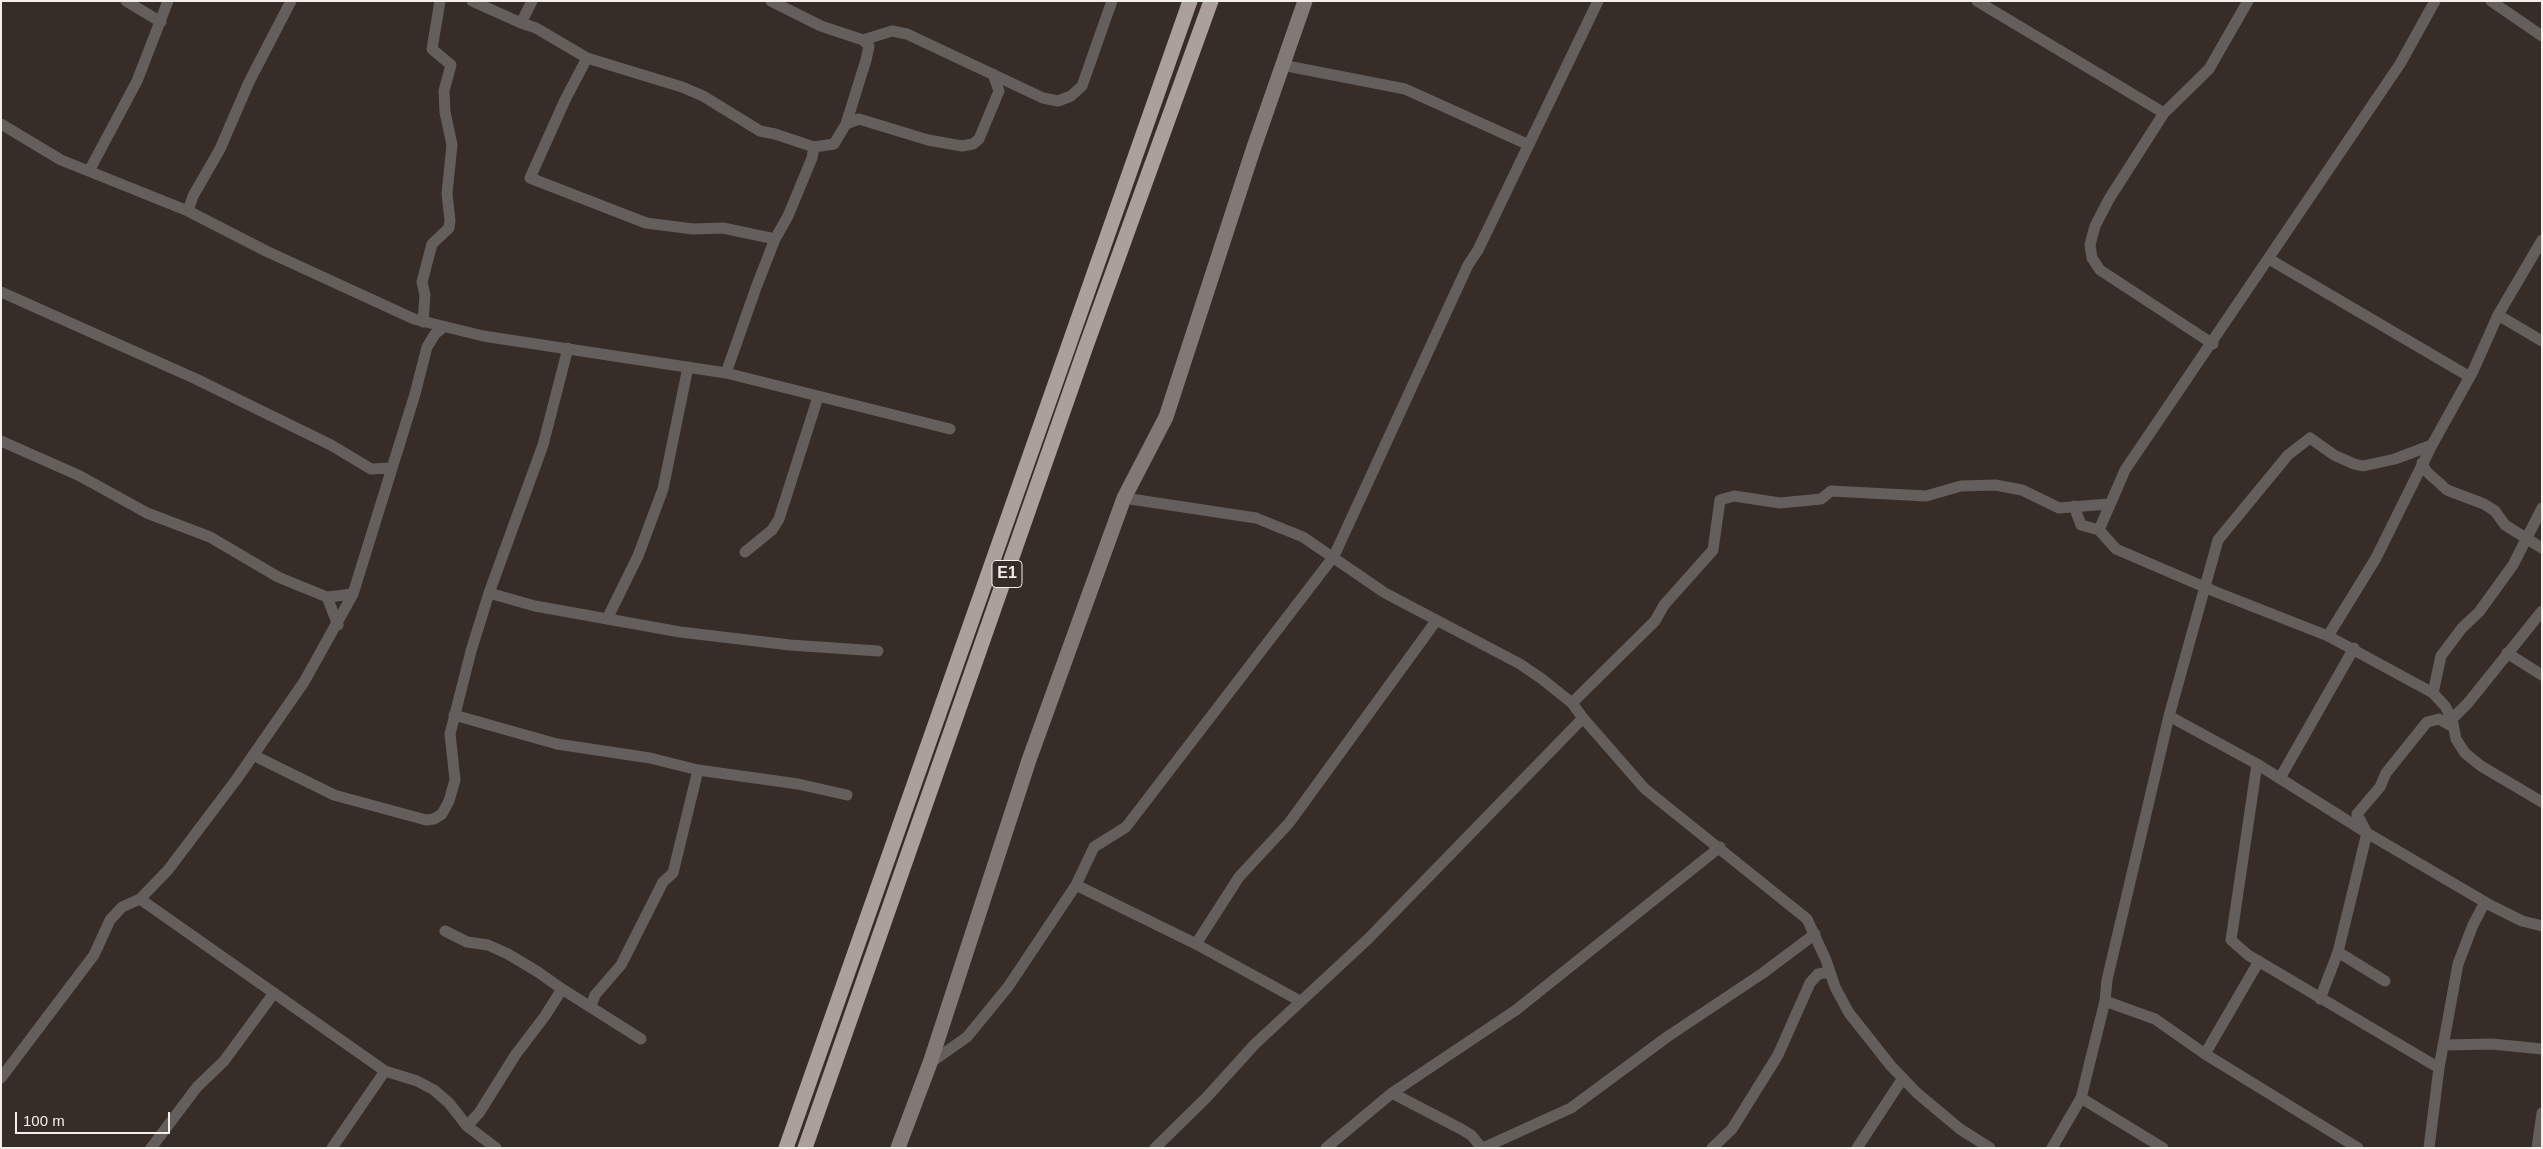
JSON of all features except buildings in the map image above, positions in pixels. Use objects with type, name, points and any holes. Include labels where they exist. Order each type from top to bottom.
[{"type":"highway","name":"E1","points":[[786,1148],[1190,1]]},
{"type":"highway","name":"E1","points":[[805,1148],[1086,349],[1211,1]]},
{"type":"street","points":[[126,1],[161,22]]},
{"type":"street","points":[[89,171],[137,81],[168,1]]},
{"type":"street","points":[[188,211],[193,196],[220,149],[253,73],[290,1]]},
{"type":"street","points":[[427,348],[425,333],[418,320],[425,295],[422,282],[432,244],[449,228],[450,221],[447,193],[452,145],[445,112],[444,91],[451,65],[432,49],[440,1]]},
{"type":"street","points":[[472,1],[536,28],[587,58],[682,87],[703,96],[760,131],[775,134],[814,148],[834,144],[846,124],[869,46],[863,40],[821,26],[789,6],[770,1]]},
{"type":"street","points":[[521,23],[532,1]]},
{"type":"street","points":[[863,40],[892,31],[908,34],[1043,98],[1058,101],[1071,96],[1082,86],[1112,1]]},
{"type":"street","points":[[898,1148],[930,1063],[1030,760],[1124,498],[1166,417],[1282,65],[1305,1]]},
{"type":"street","points":[[930,1063],[967,1037],[1008,987],[1076,885],[1094,847],[1126,827],[1334,556],[1468,265],[1478,250],[1598,1]]},
{"type":"street","points":[[1977,1],[2164,113]]},
{"type":"street","points":[[2099,530],[2108,504],[2125,470],[2400,64],[2435,1]]},
{"type":"street","points":[[2491,1],[2542,36]]},
{"type":"street","points":[[2212,344],[2100,270],[2092,258],[2090,245],[2095,226],[2109,198],[2164,113],[2209,69],[2244,3]]},
{"type":"street","points":[[587,58],[565,100],[530,178],[646,223],[693,229],[723,228],[775,239]]},
{"type":"street","points":[[1282,65],[1412,91],[1529,145]]},
{"type":"street","points":[[846,124],[859,119],[928,140],[962,146],[973,144],[979,139],[1000,91],[993,74]]},
{"type":"street","points":[[1,124],[61,160],[188,211],[266,251],[418,320],[483,336],[726,373],[950,429]]},
{"type":"street","points":[[726,373],[775,239],[788,216],[812,158],[814,148]]},
{"type":"street","points":[[2328,636],[2376,558],[2422,463],[2470,377],[2498,315],[2542,240]]},
{"type":"street","points":[[2269,259],[2470,377]]},
{"type":"street","points":[[1,292],[204,383],[331,445],[371,469],[379,481],[383,498]]},
{"type":"street","points":[[2498,315],[2542,341]]},
{"type":"street","points":[[1,1078],[94,955],[110,920],[122,907],[140,899],[168,870],[304,682],[338,625],[353,594],[427,348],[435,334],[444,327]]},
{"type":"street","points":[[253,755],[334,795],[426,820],[434,819],[442,814],[449,801],[455,780],[450,734],[454,715],[489,593],[544,445],[568,348]]},
{"type":"street","points":[[607,620],[638,556],[664,489],[688,367]]},
{"type":"street","points":[[744,552],[772,530],[779,519],[818,397]]},
{"type":"street","points":[[2052,1148],[2081,1098],[2106,1001],[2107,980],[2169,716],[2218,540],[2288,455],[2310,438],[2334,455],[2363,466],[2387,461],[2432,445]]},
{"type":"street","points":[[1,441],[80,476],[147,513],[210,537],[278,577],[327,596],[353,594]]},
{"type":"street","points":[[2422,463],[2426,471],[2447,490],[2484,504],[2495,511],[2505,525],[2542,548]]},
{"type":"street","points":[[371,469],[392,468]]},
{"type":"street","points":[[1572,703],[1648,628],[1664,605],[1712,550],[1720,500],[1734,496],[1780,503],[1821,499],[1831,491],[1926,496],[1962,486],[1995,486],[2022,490],[2058,508],[2108,504]]},
{"type":"street","points":[[1124,498],[1256,518],[1303,537],[1334,556],[1385,593],[1520,664],[1572,703],[1645,789],[1807,918],[1835,987],[1849,1013],[1903,1078],[1960,1129],[1990,1148]]},
{"type":"street","points":[[2074,506],[2081,525],[2099,530],[2116,549],[2328,636],[2354,648],[2433,693],[2445,706],[2453,723],[2456,739],[2465,753],[2481,766],[2542,802]]},
{"type":"street","points":[[2433,693],[2441,656],[2462,628],[2479,612],[2513,565],[2542,508]]},
{"type":"street","points":[[489,593],[535,606],[680,632],[790,645],[878,652]]},
{"type":"street","points":[[327,596],[338,625]]},
{"type":"street","points":[[2453,723],[2542,611]]},
{"type":"street","points":[[1196,944],[1239,878],[1289,823],[1436,621]]},
{"type":"street","points":[[2280,778],[2354,648]]},
{"type":"street","points":[[2508,653],[2542,675]]},
{"type":"street","points":[[454,715],[557,744],[650,758],[698,770],[798,784],[847,795]]},
{"type":"street","points":[[2169,716],[2257,764],[2367,833],[2485,902],[2522,921],[2542,926]]},
{"type":"street","points":[[1155,1148],[1206,1098],[1255,1044],[1368,939],[1583,718]]},
{"type":"street","points":[[2320,999],[2338,952],[2367,833],[2358,814],[2380,787],[2386,773],[2412,738],[2427,722],[2439,719],[2453,723]]},
{"type":"street","points":[[2257,764],[2230,934],[2235,945],[2320,999],[2439,1068]]},
{"type":"street","points":[[591,1006],[595,995],[610,976],[622,965],[663,882],[673,873],[698,770]]},
{"type":"street","points":[[1326,1148],[1392,1093],[1516,1010],[1720,847]]},
{"type":"street","points":[[1076,885],[1196,944],[1300,1001]]},
{"type":"street","points":[[140,899],[385,1071],[417,1081],[434,1090],[449,1103],[467,1126],[496,1148]]},
{"type":"street","points":[[2429,1148],[2439,1068],[2458,964],[2472,925],[2485,902]]},
{"type":"street","points":[[445,931],[467,942],[488,945],[508,954],[641,1039]]},
{"type":"street","points":[[1392,1093],[1471,1135],[1482,1148],[1571,1108],[1666,1037],[1763,973],[1815,934]]},
{"type":"street","points":[[2338,952],[2385,981]]},
{"type":"street","points":[[2205,1054],[2258,961]]},
{"type":"street","points":[[1712,1148],[1732,1129],[1778,1055],[1810,983],[1818,974],[1830,972]]},
{"type":"street","points":[[467,1126],[479,1113],[516,1054],[540,1024],[562,990]]},
{"type":"street","points":[[151,1148],[198,1087],[224,1061],[274,992]]},
{"type":"street","points":[[2106,1001],[2155,1019],[2205,1054],[2358,1148]]},
{"type":"street","points":[[2444,1045],[2492,1044],[2542,1049]]},
{"type":"street","points":[[332,1148],[385,1071]]},
{"type":"street","points":[[1857,1148],[1903,1078]]},
{"type":"street","points":[[2081,1098],[2163,1148]]},
{"type":"street","points":[[2537,1148],[2542,1113]]}]
